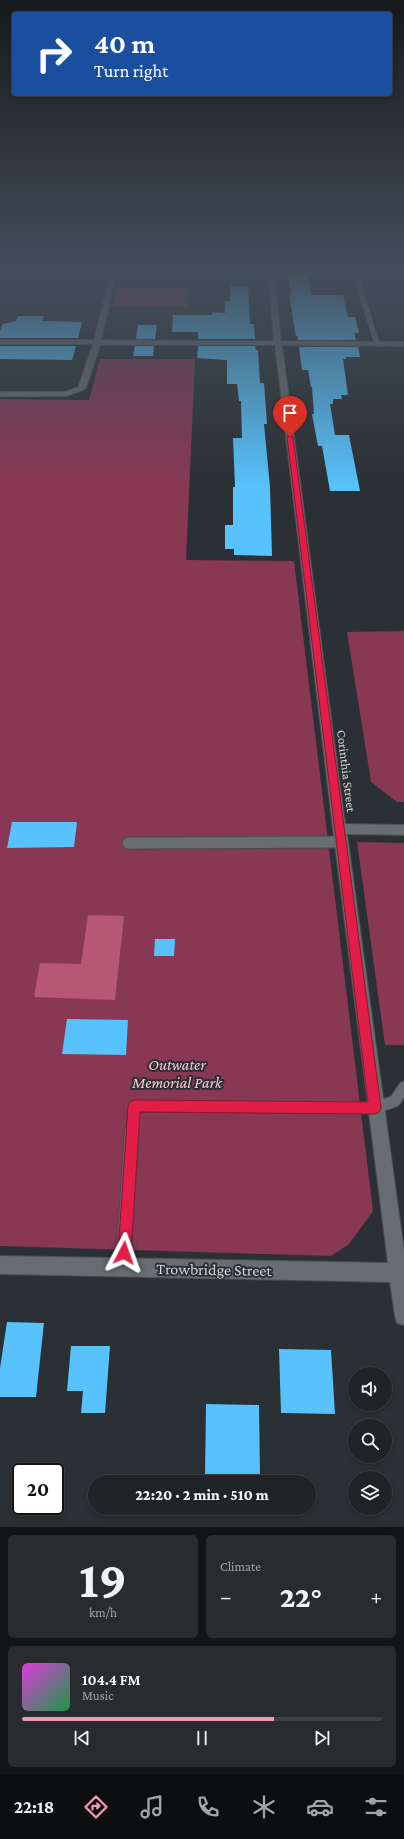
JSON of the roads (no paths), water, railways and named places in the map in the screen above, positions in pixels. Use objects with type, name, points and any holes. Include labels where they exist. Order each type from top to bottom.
[{"type":"street","points":[[82,388],[97,343]]},
{"type":"street","name":"Corinthia Street","points":[[278,343],[375,1108],[401,1273],[404,1316]]},
{"type":"street","points":[[304,343],[404,344]]},
{"type":"street","points":[[339,829],[404,830]]},
{"type":"street","name":"Trowbridge Street","points":[[0,1265],[401,1273]]},
{"type":"lane","points":[[0,394],[66,394],[82,388]]},
{"type":"lane","points":[[128,844],[341,842]]},
{"type":"lane","points":[[124,1267],[134,1106],[375,1108],[395,1101],[404,1087]]},
{"type":"park label","name":"Outwater Memorial Park","points":[[177,1073]]}]
